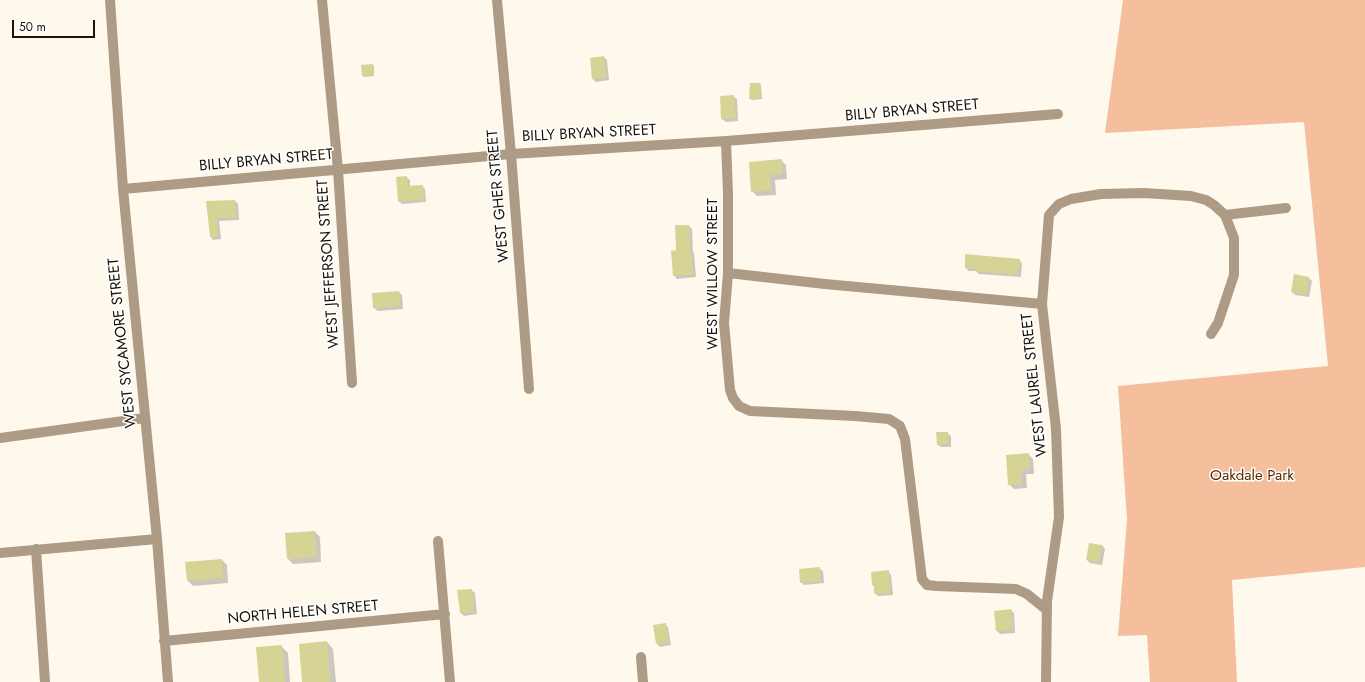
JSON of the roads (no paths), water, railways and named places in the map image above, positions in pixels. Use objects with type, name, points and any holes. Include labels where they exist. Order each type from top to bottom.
[{"type":"street","name":"WEST SYCAMORE STREET","points":[[110,0],[123,189],[157,539],[168,682]]},
{"type":"street","name":"WEST JEFFERSON STREET","points":[[322,0],[338,170],[352,383]]},
{"type":"street","name":"WEST GHER STREET","points":[[497,0],[511,154],[529,389]]},
{"type":"street","name":"BILLY BRYAN STREET","points":[[123,189],[511,154],[726,141],[1058,114]]},
{"type":"street","name":"WEST WILLOW STREET","points":[[726,141],[728,190],[728,273],[724,323],[730,390],[733,398],[739,406],[750,411],[889,419],[900,426],[905,439],[922,579],[928,585],[936,586],[1016,589],[1027,594],[1047,610]]},
{"type":"street","points":[[1042,304],[1049,214],[1059,204],[1071,199],[1101,194],[1192,196],[1206,200],[1225,215],[1234,238],[1234,275],[1218,323],[1211,334]]},
{"type":"street","points":[[1225,215],[1286,208]]},
{"type":"street","name":"WEST LAUREL STREET","points":[[728,273],[1042,304],[1056,429],[1059,517],[1047,601],[1046,682]]},
{"type":"street","points":[[0,438],[145,418]]},
{"type":"street","points":[[0,553],[157,539]]},
{"type":"street","points":[[438,541],[450,682]]},
{"type":"street","points":[[36,549],[44,682]]},
{"type":"street","name":"NORTH HELEN STREET","points":[[164,641],[445,614]]},
{"type":"street","points":[[641,657],[643,682]]},
{"type":"park label","name":"Oakdale Park","points":[[1252,476]]}]
